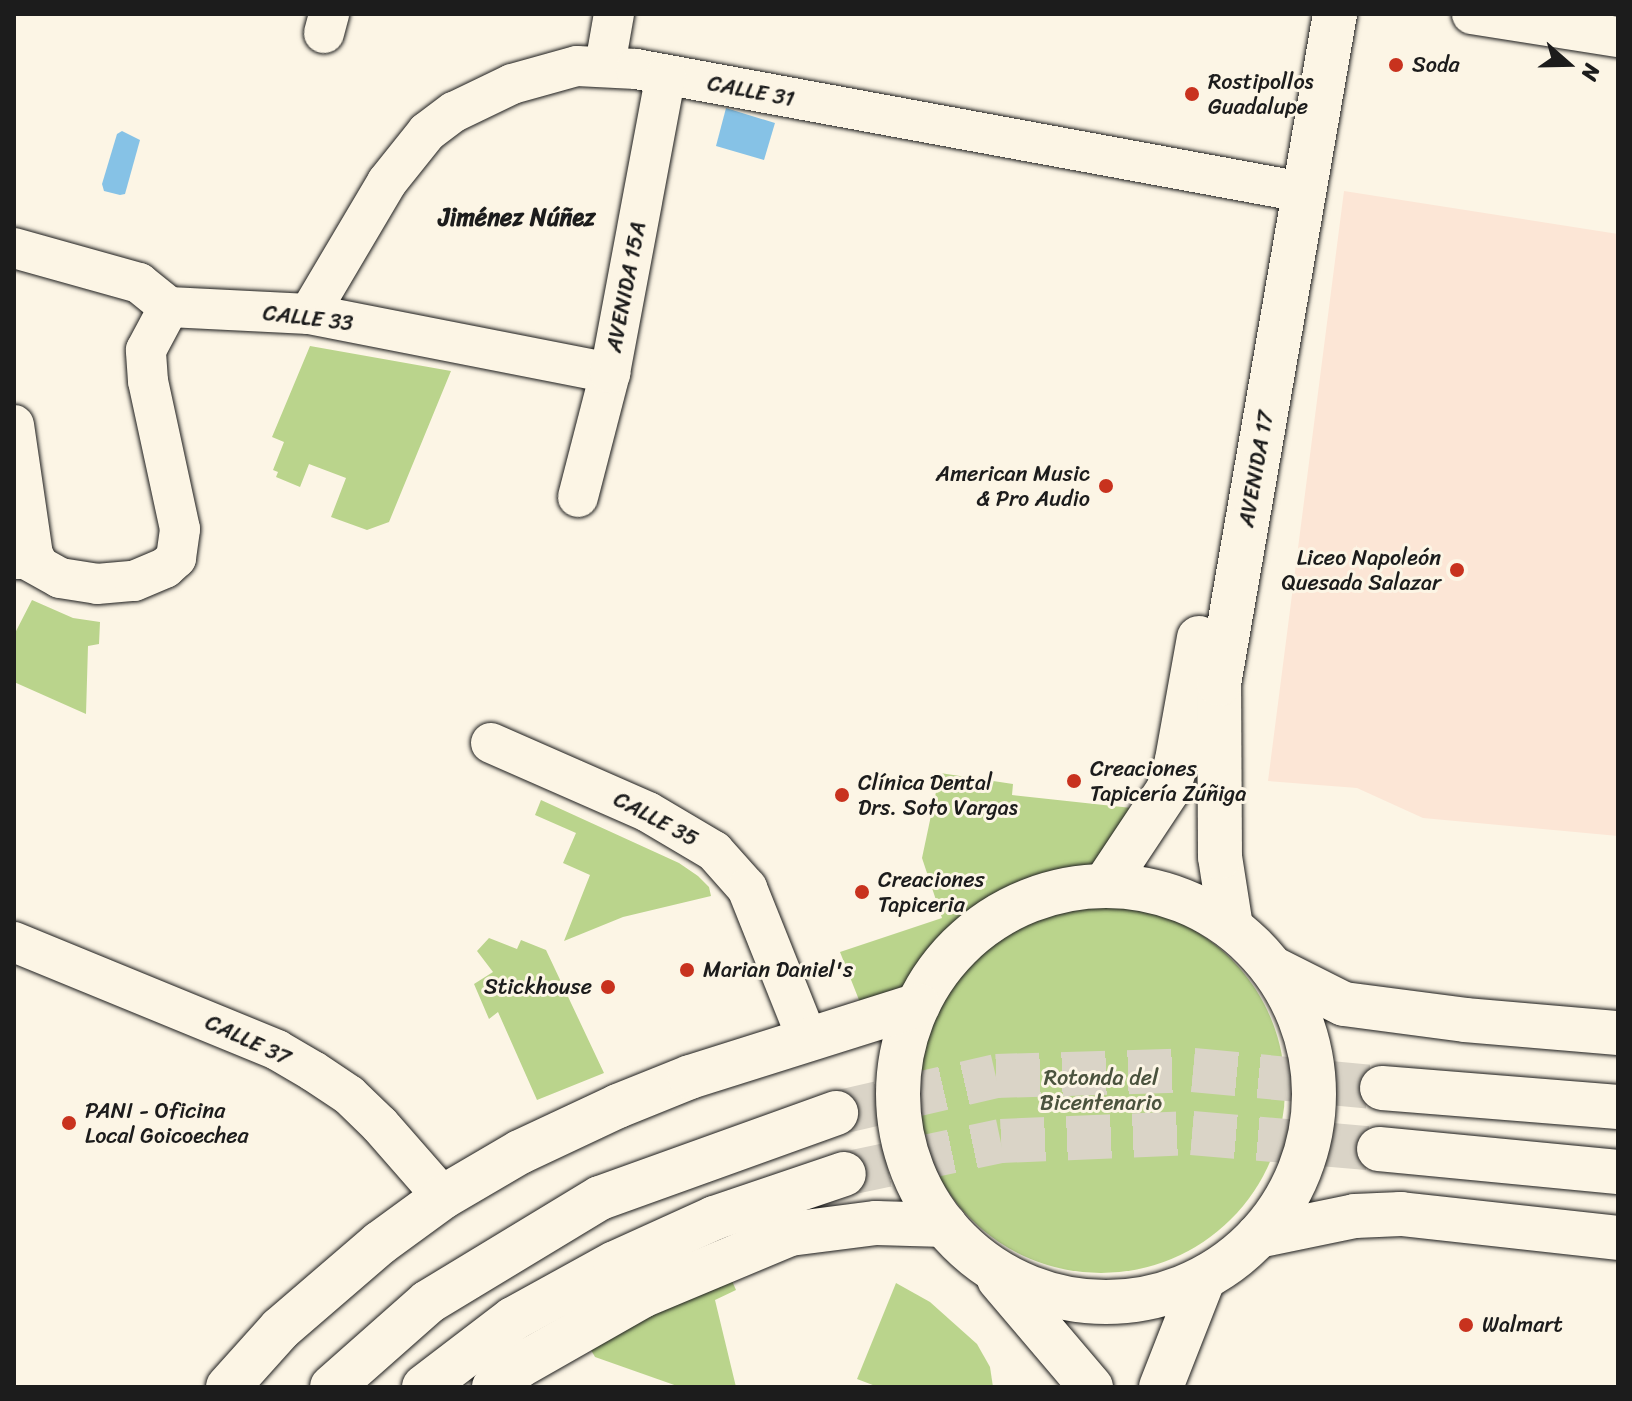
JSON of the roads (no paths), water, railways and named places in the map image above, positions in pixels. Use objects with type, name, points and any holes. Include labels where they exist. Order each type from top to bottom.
[{"type":"main road","name":"AVENIDA 17","points":[[1231,927],[1220,857],[1219,684],[1290,190],[1309,14]]},
{"type":"main road","name":"AVENIDA 17","points":[[1105,885],[1163,800],[1177,760],[1290,190],[1335,14]]},
{"type":"main road","points":[[989,1268],[1038,1292],[1091,1302],[1144,1299],[1203,1280],[1258,1236],[1280,1207],[1297,1174],[1308,1140],[1314,1104],[1312,1067],[1304,1032],[1291,998],[1272,968],[1231,927],[1203,909],[1139,887],[1105,885],[1047,893],[994,918],[950,956],[918,1005],[904,1045],[898,1087],[901,1129],[912,1169],[945,1225],[989,1268],[1082,1383]]},
{"type":"main road","points":[[1272,968],[1344,1004],[1465,1020],[1618,1033]]},
{"type":"main road","points":[[228,1387],[280,1329],[380,1243],[443,1197],[520,1152],[618,1106],[807,1038],[918,1005]]},
{"type":"main road","points":[[1382,1088],[1618,1107]]},
{"type":"main road","points":[[332,1387],[428,1302],[600,1198],[836,1113]]},
{"type":"main road","points":[[1379,1149],[1618,1172]]},
{"type":"main road","points":[[424,1387],[513,1319],[615,1263],[714,1218],[844,1174]]},
{"type":"main road","points":[[1258,1236],[1355,1216],[1401,1214],[1618,1238]]},
{"type":"main road","points":[[494,1387],[519,1366],[642,1296],[790,1234],[876,1223],[945,1225]]},
{"type":"main road","points":[[1161,1387],[1203,1280]]},
{"type":"street","points":[[605,65],[614,14]]},
{"type":"street","points":[[1472,14],[1618,37]]},
{"type":"street","name":"CALLE 31","points":[[309,314],[387,182],[427,132],[454,112],[512,84],[552,71],[605,65],[1290,190]]},
{"type":"street","name":"AVENIDA 15A","points":[[578,497],[610,373],[666,75]]},
{"type":"street","points":[[14,248],[139,283],[169,307],[146,350],[148,381],[180,529],[176,558],[165,568],[134,581],[97,584],[60,578],[26,561],[33,555],[14,425]]},
{"type":"street","name":"CALLE 33","points":[[169,307],[309,314],[610,373]]},
{"type":"street","name":"CALLE 35","points":[[491,743],[648,812],[714,851],[747,888],[807,1038]]},
{"type":"street","name":"CALLE 37","points":[[14,942],[277,1050],[313,1071],[349,1095],[380,1125],[443,1197]]},
{"type":"water","points":[[726,108],[775,123],[764,160],[716,146]]},
{"type":"water","points":[[122,131],[140,140],[125,194],[120,195],[104,191],[102,184],[117,134]]},
{"type":"tunnel","points":[[836,1113],[996,1076],[1193,1070],[1382,1088]]},
{"type":"tunnel","points":[[844,1174],[1001,1141],[1192,1133],[1379,1149]]},
{"type":"place","name":"Soda","points":[[1396,65]]},
{"type":"place","name":"Rostipollos Guadalupe","points":[[1192,94]]},
{"type":"place","name":"American Music & Pro Audio","points":[[1106,486]]},
{"type":"place","name":"Liceo Napoleón Quesada Salazar","points":[[1457,570]]},
{"type":"place","name":"Creaciones Tapicería Zúñiga","points":[[1074,781]]},
{"type":"place","name":"Clínica Dental Drs. Soto Vargas","points":[[842,795]]},
{"type":"place","name":"Creaciones Tapiceria","points":[[862,892]]},
{"type":"place","name":"Marian Daniel's","points":[[687,970]]},
{"type":"place","name":"Stickhouse","points":[[608,987]]},
{"type":"place","name":"PANI - Oficina Local Goicoechea","points":[[69,1123]]},
{"type":"place","name":"Walmart","points":[[1466,1325]]},
{"type":"district","name":"Jiménez Núñez","points":[[517,218]]},
{"type":"park label","name":"Rotonda del Bicentenario","points":[[1101,1090]]}]
